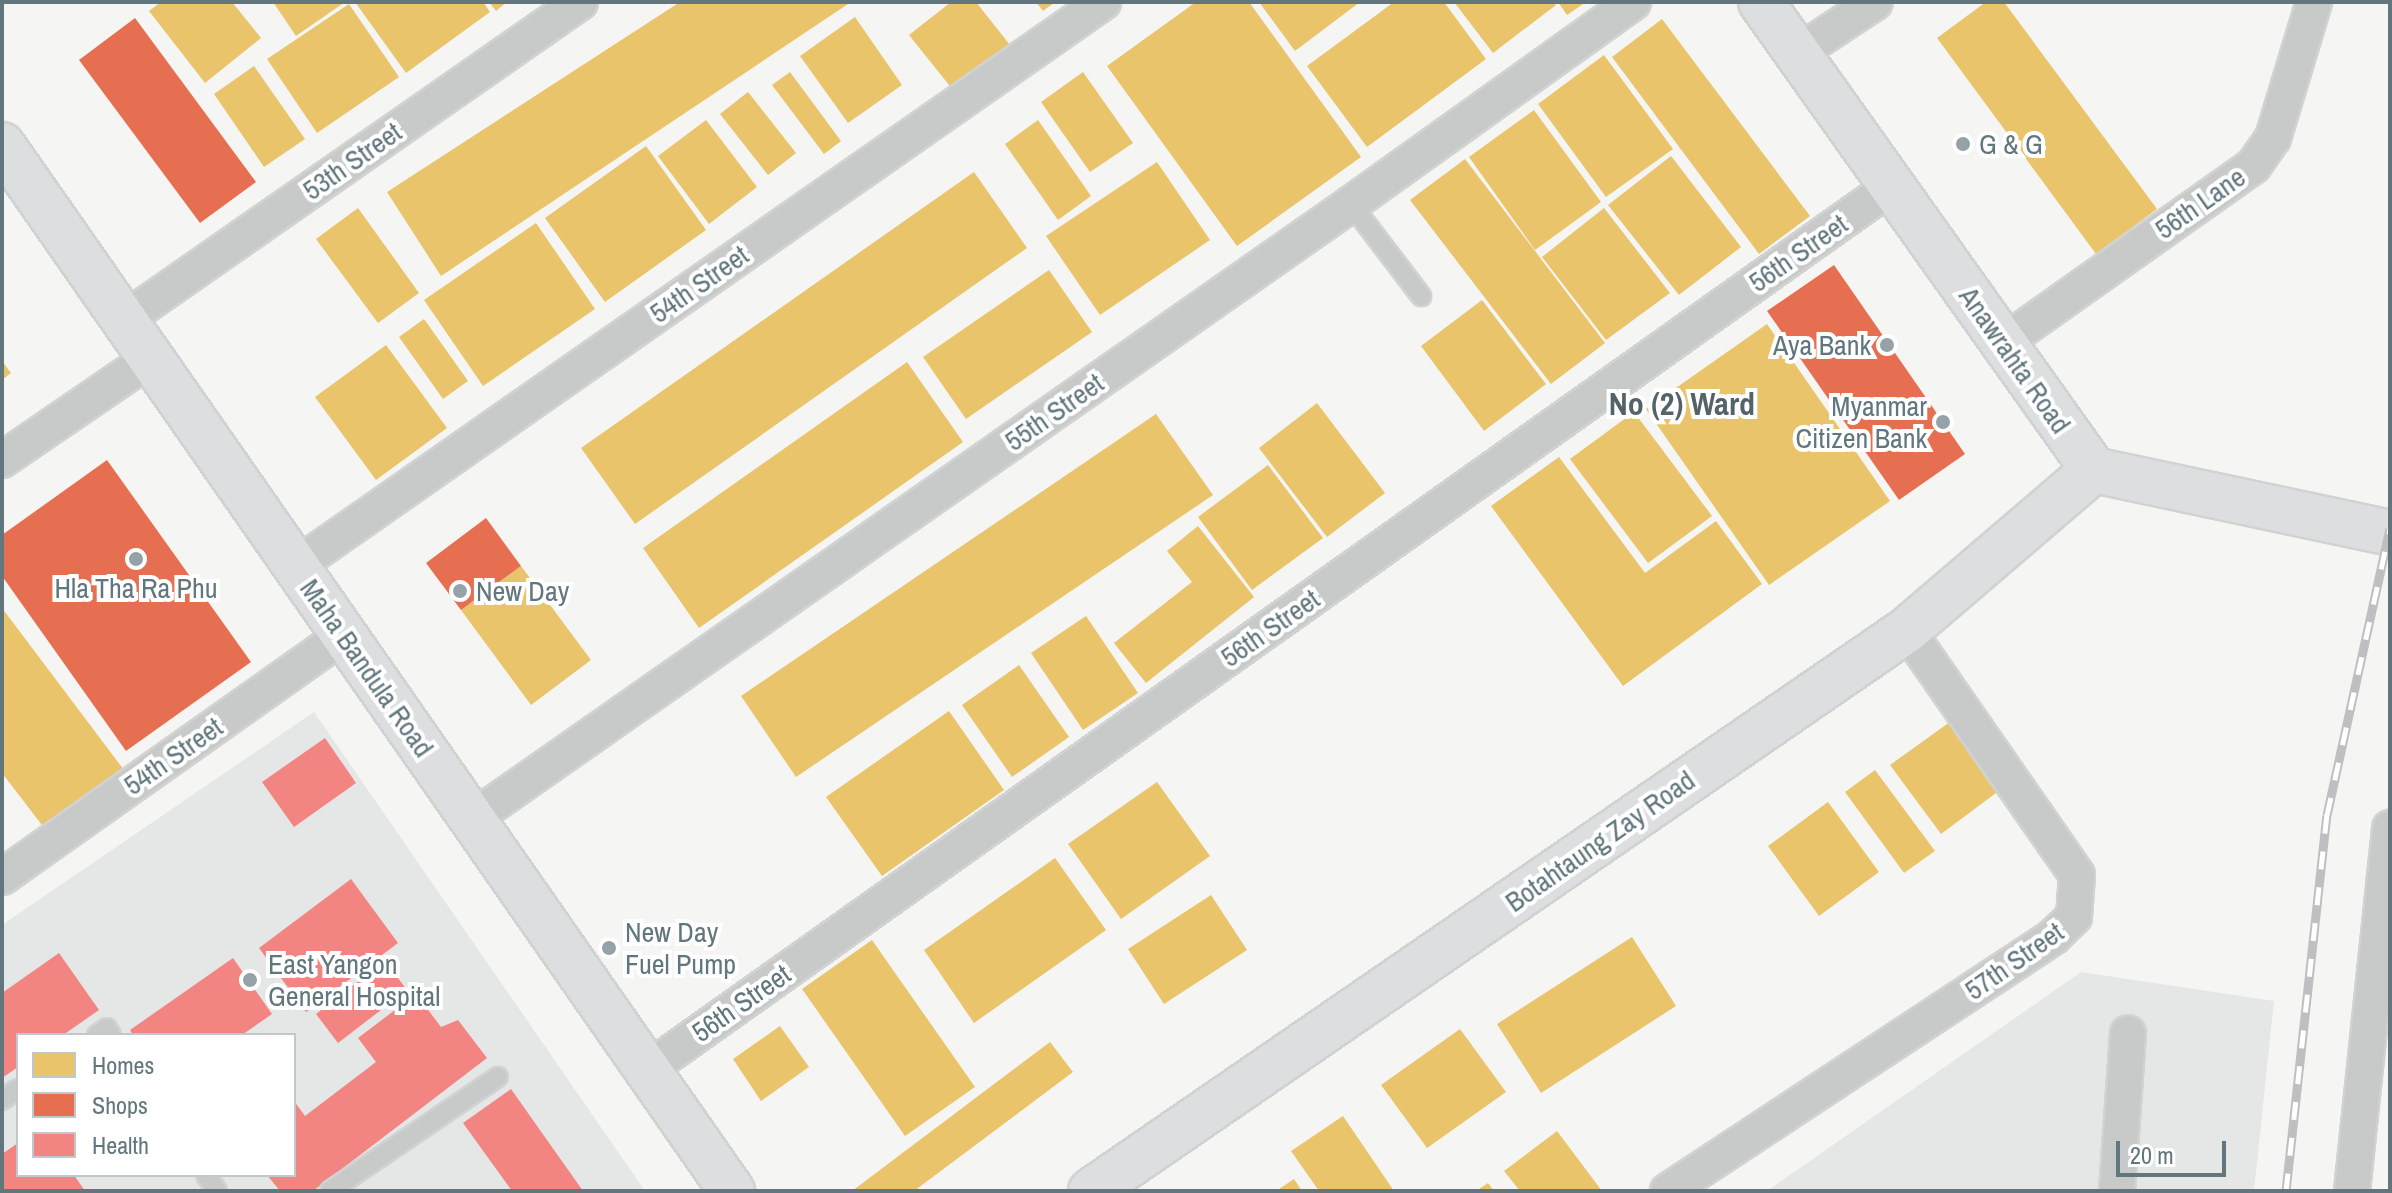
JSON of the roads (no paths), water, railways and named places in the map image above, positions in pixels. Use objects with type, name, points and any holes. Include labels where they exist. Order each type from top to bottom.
[{"type":"main road","name":"Anawrahta Road","points":[[1761,2],[2094,470]]},
{"type":"main road","name":"Maha Bandula Road","points":[[2,145],[732,1191]]},
{"type":"main road","points":[[2094,470],[2390,533]]},
{"type":"main road","name":"Botahtaung Zay Road","points":[[1091,1191],[1907,630],[2094,470]]},
{"type":"street","name":"53th Street","points":[[124,320],[580,2]]},
{"type":"street","name":"54th Street","points":[[296,566],[1103,2]]},
{"type":"street","name":"55th Street","points":[[472,819],[1351,204],[1633,2]]},
{"type":"street","points":[[1798,53],[1875,2]]},
{"type":"street","name":"56th Lane","points":[[2003,343],[2254,165],[2273,138],[2314,2]]},
{"type":"street","name":"56th Street","points":[[647,1070],[1892,186]]},
{"type":"street","points":[[2,460],[151,358]]},
{"type":"street","name":"57th Street","points":[[1668,1191],[2053,937],[2074,917],[2077,875],[1907,630]]},
{"type":"street","name":"54th Street","points":[[7,861],[344,635]]},
{"type":"street","points":[[2352,1191],[2390,828]]},
{"type":"street","points":[[2117,1191],[2128,1033]]},
{"type":"lane","points":[[1351,204],[1421,296]]},
{"type":"lane","points":[[330,1191],[498,1077]]},
{"type":"railway","points":[[2286,1191],[2327,815],[2390,529]]},
{"type":"place","name":"G & G","points":[[1963,144]]},
{"type":"place","name":"Aya Bank","points":[[1887,345]]},
{"type":"place","name":"Myanmar Citizen Bank","points":[[1943,422]]},
{"type":"place","name":"Hla Tha Ra Phu","points":[[136,559]]},
{"type":"place","name":"New Day","points":[[460,591]]},
{"type":"place","name":"New Day Fuel Pump","points":[[609,948]]},
{"type":"place","name":"East Yangon General Hospital","points":[[250,980]]},
{"type":"district","name":"No (2) Ward","points":[[1682,404]]}]
